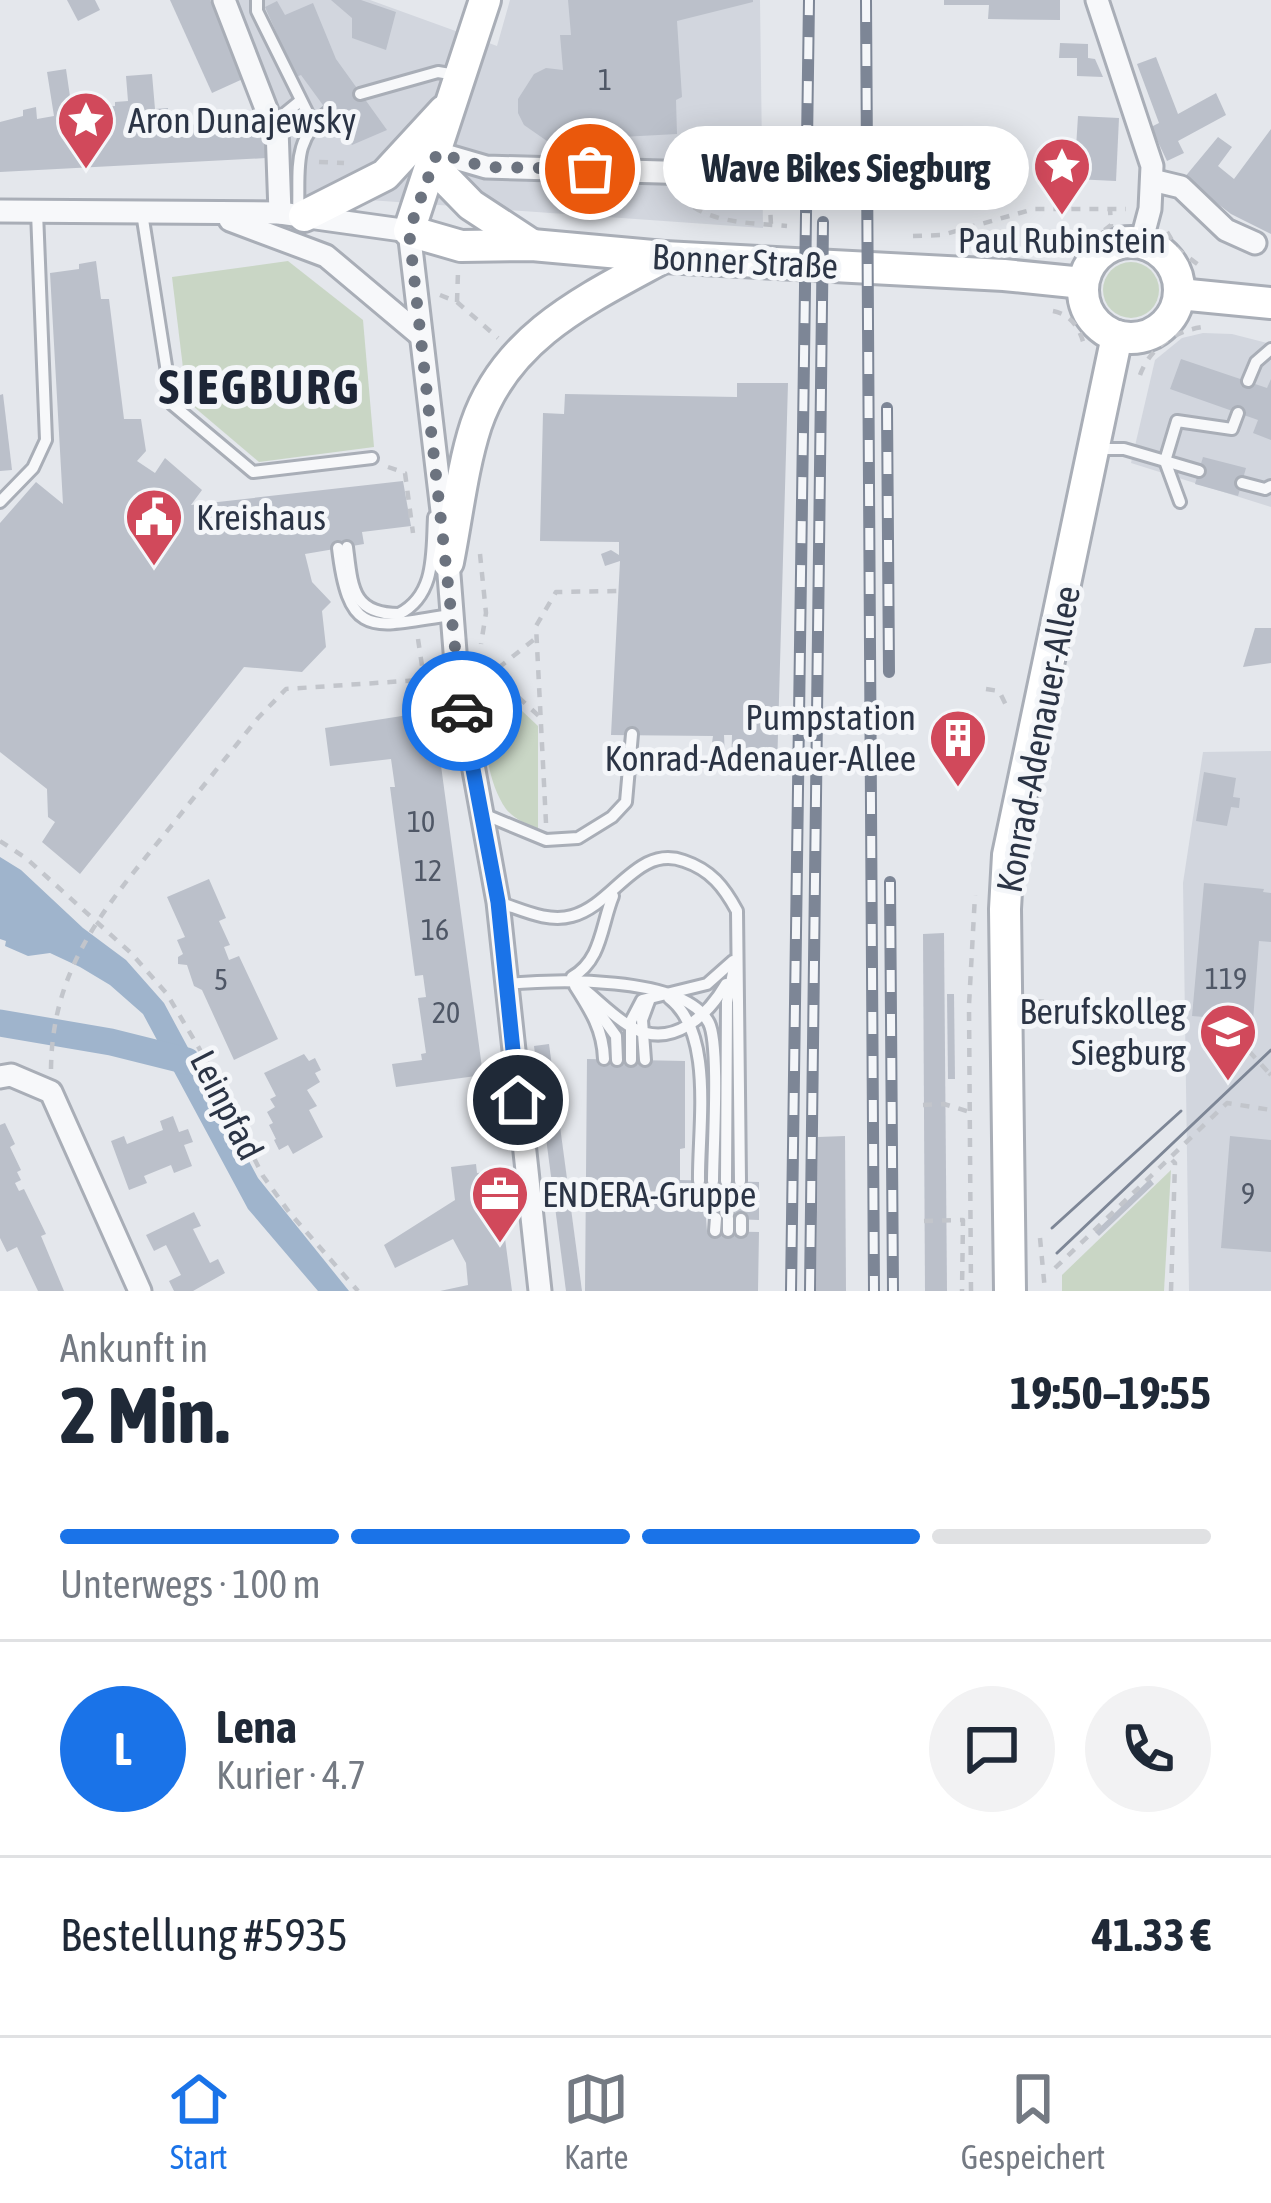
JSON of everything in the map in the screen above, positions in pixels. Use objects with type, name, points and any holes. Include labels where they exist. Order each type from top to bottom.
[{"type":"main road","points":[[409,231],[485,0]]},
{"type":"main road","points":[[294,215],[385,175],[457,89]]},
{"type":"main road","points":[[435,159],[471,205],[532,245]]},
{"type":"main road","name":"Bonner Straße","points":[[409,231],[461,246],[532,245],[1083,283]]},
{"type":"main road","points":[[1121,243],[1141,243],[1157,249],[1169,261],[1179,294],[1172,315],[1158,330],[1138,338],[1118,336],[1102,329],[1090,316],[1083,283],[1103,250],[1121,243]]},
{"type":"main road","points":[[448,562],[476,425],[515,353],[548,323],[664,257]]},
{"type":"main road","points":[[1179,294],[1271,303]]},
{"type":"main road","name":"Konrad-Adenauer-Allee","points":[[1010,1291],[1008,855],[1118,336]]},
{"type":"street","points":[[1097,0],[1152,166],[1150,208],[1141,243]]},
{"type":"street","points":[[228,1],[272,124],[278,128],[294,215]]},
{"type":"street","points":[[435,159],[486,167],[731,174]]},
{"type":"street","points":[[1152,179],[1181,188],[1226,230],[1255,242]]},
{"type":"street","points":[[0,212],[294,215],[409,231],[457,677],[498,902],[540,1291]]},
{"type":"street","points":[[206,213],[326,256],[420,335]]},
{"type":"street","points":[[0,1077],[11,1075],[50,1092],[140,1291]]},
{"type":"lane","points":[[257,0],[256,11],[313,124]]},
{"type":"lane","points":[[360,94],[438,72],[457,89]]},
{"type":"lane","points":[[272,124],[299,102]]},
{"type":"lane","points":[[294,215],[299,145],[328,112]]},
{"type":"lane","points":[[0,502],[33,468],[46,440],[38,212]]},
{"type":"lane","points":[[142,213],[172,404],[253,472],[372,458]]},
{"type":"lane","points":[[1248,382],[1256,362],[1270,351]]},
{"type":"lane","points":[[1180,502],[1165,461],[1177,421],[1232,429],[1238,413]]},
{"type":"lane","points":[[1095,449],[1124,449],[1199,471]]},
{"type":"lane","points":[[1242,483],[1265,489],[1271,486]]},
{"type":"lane","points":[[436,484],[431,568],[424,593],[399,614],[375,614],[362,603],[352,584],[343,548],[343,587],[352,608],[369,622],[402,625],[451,615]]},
{"type":"lane","points":[[481,813],[546,840],[578,838],[613,817],[626,802],[632,734]]},
{"type":"lane","points":[[498,902],[552,919],[573,916],[614,892],[655,858],[677,858],[705,868],[725,889],[737,911],[738,953],[720,1181]]},
{"type":"lane","points":[[569,979],[587,969],[596,952],[614,892]]},
{"type":"lane","points":[[569,979],[617,1060],[637,1030],[646,1005],[662,993],[707,984],[731,966],[738,953]]},
{"type":"lane","points":[[569,979],[637,1030],[679,1030],[703,1016],[728,979],[738,953]]},
{"type":"lane","points":[[506,984],[569,979],[662,993],[692,1004],[710,1024],[720,1181]]},
{"type":"lane","points":[[662,993],[678,1005],[691,1025],[699,1050],[720,1181]]},
{"type":"lane","points":[[637,1030],[645,1060]]},
{"type":"path","points":[[663,170],[687,204],[725,219],[787,226]]},
{"type":"path","points":[[770,206],[770,225]]},
{"type":"path","points":[[913,236],[942,235],[1034,209],[1150,208]]},
{"type":"path","points":[[412,284],[457,302],[515,353]]},
{"type":"path","points":[[1040,308],[1064,313],[1082,332],[1086,357]]},
{"type":"path","points":[[1137,391],[1141,371]]},
{"type":"path","points":[[479,542],[487,613],[479,652]]},
{"type":"path","points":[[546,840],[536,626],[556,592],[620,591]]},
{"type":"path","points":[[50,1064],[55,1020],[70,967],[94,922],[286,689],[492,673],[536,638]]},
{"type":"path","points":[[492,673],[542,719]]},
{"type":"path","points":[[986,689],[998,691],[1014,713]]},
{"type":"path","name":"Leinpfad","points":[[2,844],[27,859],[131,953],[167,994],[200,1048],[263,1176],[358,1291]]},
{"type":"path","points":[[971,1291],[975,894]]},
{"type":"path","points":[[1007,1001],[1077,1004]]},
{"type":"path","points":[[1221,1019],[1271,1075]]},
{"type":"path","points":[[1055,1268],[1227,1103],[1271,1110]]},
{"type":"path","points":[[923,1105],[970,1112]]},
{"type":"path","points":[[1170,1158],[1175,1163],[1171,1291]]},
{"type":"path","points":[[924,1221],[963,1220],[962,1291]]},
{"type":"shaded area","points":[[230,0],[370,0],[497,46],[510,0],[760,0],[763,228],[284,194]]},
{"type":"shaded area","points":[[1232,334],[1271,344],[1271,507],[1131,463],[1155,360],[1182,338]]},
{"type":"shaded area","name":"Berufskolleg Siegburg","points":[[1271,751],[1271,1291],[1189,1291],[1183,883],[1203,752]]},
{"type":"green space","points":[[288,261],[363,320],[374,447],[259,462],[187,401],[172,277]]},
{"type":"green space","points":[[1131,262],[1151,270],[1159,290],[1151,310],[1131,318],[1111,310],[1103,290],[1111,270]]},
{"type":"green space","points":[[479,678],[487,678],[538,726],[538,830],[509,813],[492,780]]},
{"type":"green space","points":[[1171,1170],[1164,1291],[1062,1291],[1062,1275]]},
{"type":"water","points":[[0,857],[126,960],[164,1003],[258,1178],[349,1291],[318,1291],[248,1209],[143,1014],[80,967],[50,953],[28,956],[5,946],[6,941],[0,939]]},
{"type":"building","points":[[67,0],[95,0],[100,10],[78,21]]},
{"type":"building","points":[[170,0],[210,0],[245,78],[212,93]]},
{"type":"building","points":[[331,0],[361,0],[396,12],[386,50],[352,38],[352,18]]},
{"type":"building","points":[[568,0],[753,2],[677,21],[682,97],[676,100],[677,134],[547,141],[524,125],[518,99],[534,74],[546,68],[563,70],[560,35],[571,35]]},
{"type":"building","points":[[944,0],[1060,0],[1060,20],[988,19],[989,5],[944,5]]},
{"type":"building","points":[[277,1],[285,15],[313,3],[336,59],[387,130],[352,145],[301,75],[296,77],[265,7]]},
{"type":"building","points":[[1060,43],[1088,44],[1088,58],[1095,59],[1103,77],[1077,76],[1077,58],[1059,58]]},
{"type":"building","points":[[1156,57],[1178,114],[1216,93],[1226,115],[1178,141],[1184,153],[1167,161],[1151,127],[1159,123],[1137,64]]},
{"type":"building","points":[[66,69],[74,124],[87,123],[85,100],[95,100],[97,107],[128,101],[126,76],[152,74],[155,109],[168,108],[169,126],[262,120],[266,158],[0,172],[0,122],[36,107],[37,119],[54,116],[47,72]]},
{"type":"building","points":[[1078,116],[1119,118],[1116,181],[1074,179]]},
{"type":"building","points":[[1271,129],[1271,234],[1231,214],[1184,178],[1218,137],[1232,147],[1218,166],[1234,179]]},
{"type":"building","name":"Kreishaus","points":[[96,261],[101,299],[109,299],[124,419],[141,419],[146,451],[137,461],[155,473],[165,458],[202,490],[191,505],[403,481],[411,526],[362,532],[364,544],[305,554],[312,582],[331,602],[322,611],[326,647],[302,672],[244,667],[80,874],[42,842],[55,822],[48,817],[47,789],[0,752],[0,523],[36,482],[63,504],[50,273]]},
{"type":"building","points":[[1181,359],[1267,388],[1271,379],[1271,440],[1253,433],[1258,420],[1170,389]]},
{"type":"building","points":[[737,383],[788,383],[777,769],[731,769],[732,735],[724,735],[725,758],[710,757],[713,736],[611,735],[620,561],[605,566],[601,554],[611,550],[619,555],[619,542],[540,541],[543,413],[564,414],[565,394],[737,397]]},
{"type":"building","points":[[0,395],[12,470],[0,471]]},
{"type":"building","points":[[1203,457],[1246,468],[1238,496],[1195,484]]},
{"type":"building","points":[[1255,628],[1271,628],[1271,663],[1243,667]]},
{"type":"building","points":[[421,713],[439,751],[483,1075],[396,1087],[392,1064],[422,1060],[421,1054],[426,1053],[418,998],[426,997],[423,975],[415,976],[390,787],[395,787],[391,759],[330,766],[325,728]]},
{"type":"building","points":[[1204,772],[1236,778],[1233,797],[1240,798],[1239,808],[1231,807],[1227,826],[1196,821]]},
{"type":"building","points":[[209,879],[226,918],[219,921],[230,945],[224,947],[229,960],[239,956],[278,1039],[234,1060],[202,990],[194,986],[187,965],[178,964],[183,954],[177,940],[185,937],[167,897]]},
{"type":"building","points":[[1204,883],[1271,893],[1271,942],[1259,941],[1253,1021],[1192,1016]]},
{"type":"building","points":[[944,933],[947,1291],[925,1291],[923,934]]},
{"type":"building","points":[[947,994],[954,994],[955,1079],[948,1079]]},
{"type":"building","points":[[549,1044],[582,1291],[566,1291],[534,1046]]},
{"type":"building","points":[[304,1054],[309,1061],[315,1058],[321,1070],[315,1073],[320,1082],[307,1090],[317,1106],[309,1110],[323,1137],[293,1154],[288,1145],[279,1150],[274,1140],[267,1112],[275,1107],[270,1099],[276,1096],[264,1073]]},
{"type":"building","points":[[587,1059],[685,1061],[685,1148],[680,1149],[680,1180],[759,1182],[759,1220],[706,1218],[707,1231],[759,1232],[758,1291],[585,1291]]},
{"type":"building","points":[[173,1116],[179,1132],[188,1129],[193,1142],[184,1145],[192,1166],[174,1173],[171,1165],[144,1176],[147,1183],[129,1190],[111,1141],[124,1136],[127,1144],[163,1130],[160,1121]]},
{"type":"building","points":[[5,1123],[21,1170],[17,1172],[21,1180],[15,1183],[19,1191],[24,1189],[46,1234],[41,1236],[64,1291],[38,1291],[17,1247],[7,1252],[0,1238],[0,1125]]},
{"type":"building","points":[[845,1136],[846,1291],[816,1291],[818,1137]]},
{"type":"building","points":[[1230,1136],[1271,1140],[1271,1252],[1221,1248]]},
{"type":"building","points":[[476,1164],[477,1173],[496,1171],[512,1291],[440,1291],[468,1285],[466,1263],[453,1239],[395,1268],[384,1245],[455,1200],[451,1167]]},
{"type":"building","points":[[1150,1179],[1154,1184],[1099,1236],[1095,1232]]},
{"type":"building","points":[[194,1212],[201,1226],[193,1229],[210,1263],[218,1259],[225,1273],[193,1291],[174,1291],[169,1281],[181,1275],[166,1245],[154,1251],[146,1235]]},
{"type":"waterway","points":[[0,1023],[187,1061]]},
{"type":"tram line","points":[[1057,1253],[1271,1050]]},
{"type":"tram line","points":[[1052,1228],[1181,1111]]},
{"type":"railway","points":[[791,1291],[809,0]]},
{"type":"railway","points":[[866,0],[874,1291]]},
{"type":"railway","points":[[810,1291],[823,222]]},
{"type":"railway","points":[[887,408],[889,672]]},
{"type":"railway","points":[[890,882],[893,1291]]},
{"type":"way so far","points":[[462,711],[409,231],[437,153],[486,167],[590,169]]},
{"type":"place","name":"Wave Bikes Siegburg","points":[[590,169]]},
{"type":"place","name":"Aron Dunajewsky","points":[[86,171]]},
{"type":"place","name":"Paul Rubinstein","points":[[1062,217]]},
{"type":"place","name":"Kreishaus","points":[[154,568]]},
{"type":"place","name":"Pumpstation Konrad-Adenauer-Allee","points":[[958,789]]},
{"type":"place","name":"Berufskolleg Siegburg","points":[[1228,1083]]},
{"type":"place","name":"ENDERA-Gruppe","points":[[500,1245]]},
{"type":"district","name":"SIEGBURG","points":[[260,387]]},
{"type":"route","points":[[462,711],[498,902],[518,1100]]}]
